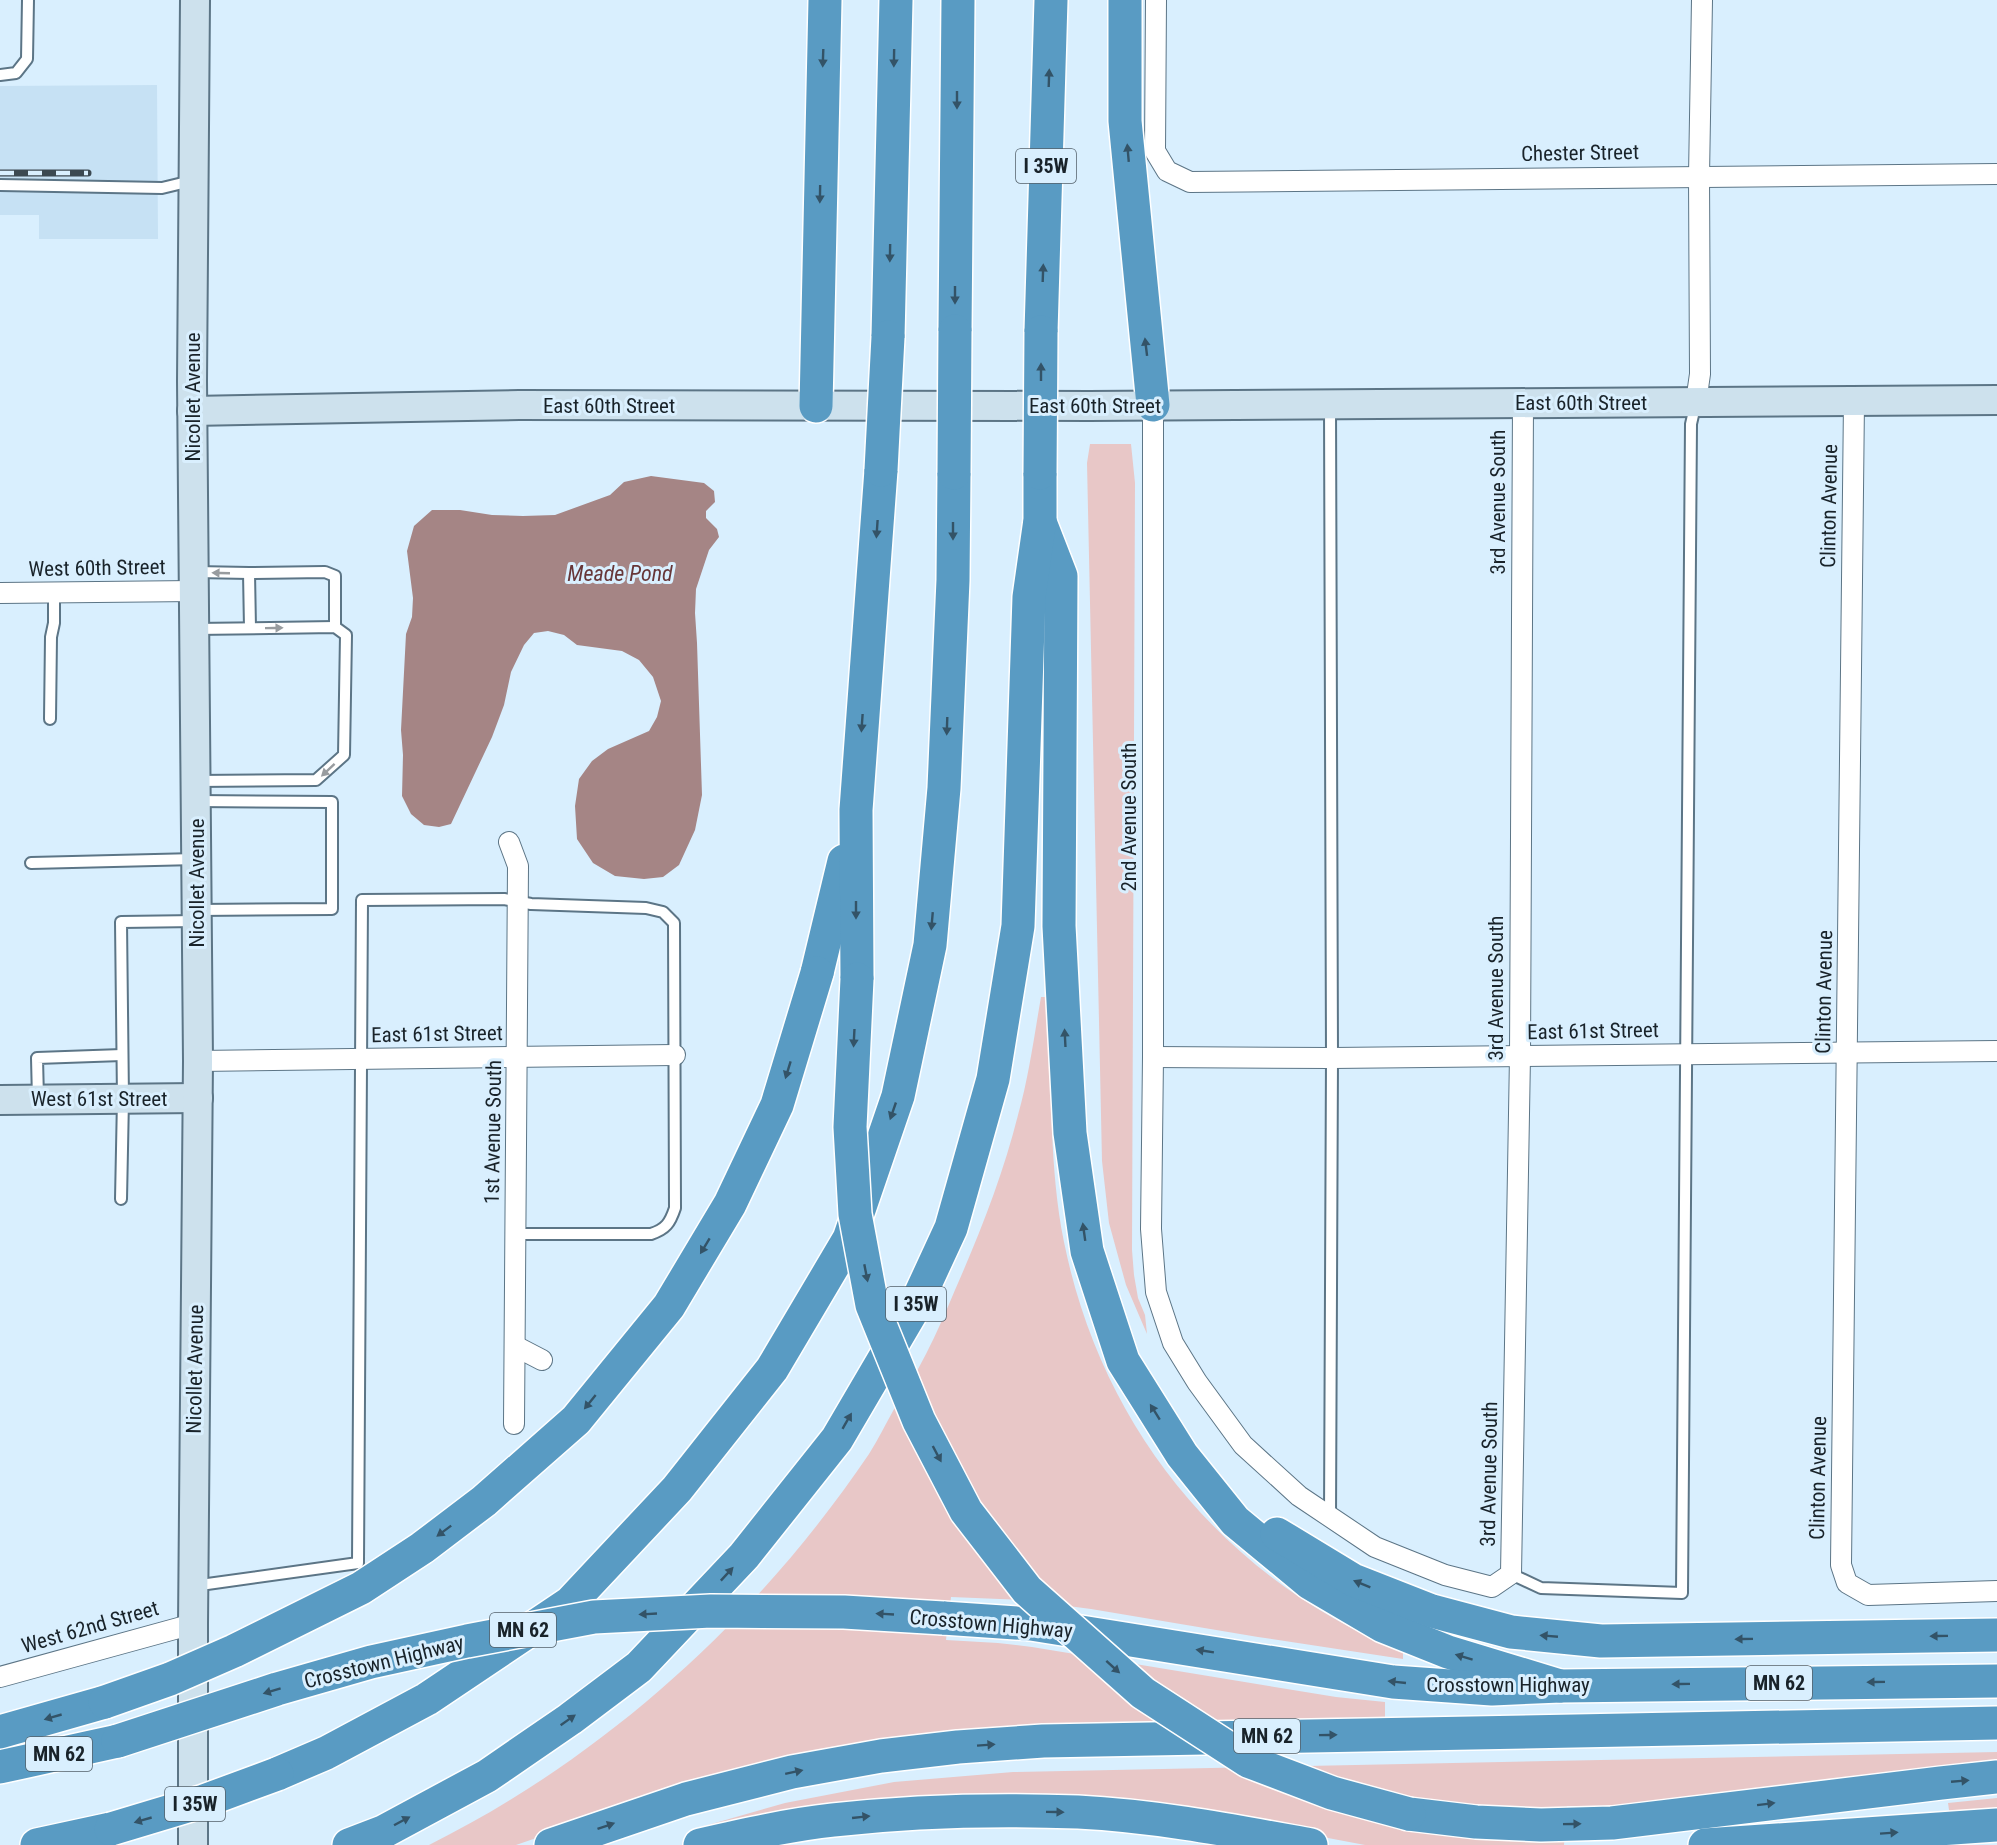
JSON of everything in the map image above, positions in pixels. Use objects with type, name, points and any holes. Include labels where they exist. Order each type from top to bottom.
[{"type":"highway","points":[[816,406],[825,0]]},
{"type":"highway","points":[[896,0],[888,337],[881,470],[856,810],[857,979],[850,1127],[855,1214],[872,1305],[919,1421],[966,1511],[1027,1590],[1143,1693],[1248,1761],[1332,1793],[1409,1814],[1453,1831],[1542,1845]]},
{"type":"highway","name":"I 35W","points":[[37,1845],[111,1829],[204,1801],[326,1753],[427,1700],[570,1603],[677,1489],[772,1369],[849,1239],[898,1096],[930,945],[944,788],[953,580],[958,0]]},
{"type":"highway","name":"I 35W","points":[[349,1845],[383,1832],[487,1776],[570,1719],[639,1667],[744,1556],[837,1439],[915,1306],[951,1228],[993,1079],[1018,926],[1029,597],[1040,520],[1041,332],[1051,0]]},
{"type":"highway","points":[[1125,0],[1125,121],[1152,405]]},
{"type":"highway","points":[[1040,520],[1061,576],[1059,926],[1070,1133],[1087,1251],[1123,1361],[1182,1455],[1235,1521],[1310,1583],[1383,1626],[1448,1652],[1560,1686]]},
{"type":"highway","points":[[0,1732],[105,1702],[170,1679],[234,1651],[361,1588],[422,1548],[484,1501],[576,1420],[669,1306],[730,1204],[777,1105],[817,973],[856,810]]},
{"type":"highway","points":[[1182,1455],[1269,1530],[1353,1581],[1432,1611],[1511,1632],[1600,1641],[1997,1635]]},
{"type":"highway","name":"Crosstown Highway","points":[[0,1767],[117,1741],[277,1689],[371,1662],[594,1617],[711,1611],[844,1612],[1031,1624],[1393,1682],[1492,1689],[1560,1686],[1997,1681]]},
{"type":"highway","name":"MN 62","points":[[551,1845],[686,1799],[792,1772],[881,1756],[958,1747],[1054,1741],[1997,1723]]},
{"type":"highway","points":[[1409,1814],[1476,1822],[1541,1825],[1612,1823],[1997,1777]]},
{"type":"highway","points":[[700,1845],[832,1820],[903,1813],[981,1810],[1079,1812],[1160,1820],[1218,1827],[1311,1845]]},
{"type":"highway","points":[[1704,1845],[1997,1826]]},
{"type":"highway","points":[[1960,1845],[1997,1840]]},
{"type":"street","name":"Nicollet Avenue","points":[[193,1845],[198,1098],[192,411],[195,0]]},
{"type":"street","name":"Chester Street","points":[[1156,0],[1155,151],[1167,171],[1190,182],[1997,174]]},
{"type":"street","points":[[1696,402],[1700,374],[1699,176],[1702,0]]},
{"type":"street","name":"East 60th Street","points":[[192,411],[519,405],[1152,405],[1997,400]]},
{"type":"street","name":"Clinton Avenue","points":[[1854,401],[1841,1564],[1847,1583],[1868,1595],[1997,1591]]},
{"type":"street","name":"3rd Avenue South","points":[[1511,1574],[1520,1056],[1523,403]]},
{"type":"street","name":"2nd Avenue South","points":[[1152,405],[1151,1229],[1156,1292],[1173,1343],[1197,1382],[1243,1445],[1299,1496],[1375,1547],[1445,1575],[1492,1587],[1511,1574]]},
{"type":"street","name":"West 60th Street","points":[[0,593],[54,592],[194,581]]},
{"type":"street","name":"1st Avenue South","points":[[509,842],[518,866],[514,1424]]},
{"type":"street","name":"East 61st Street","points":[[1153,1057],[1332,1058],[1997,1051]]},
{"type":"street","name":"East 61st Street","points":[[198,1061],[675,1055]]},
{"type":"street","name":"West 61st Street","points":[[0,1100],[198,1098]]},
{"type":"street","points":[[515,1346],[542,1360]]},
{"type":"street","name":"West 62nd Street","points":[[0,1677],[193,1623]]},
{"type":"lane","points":[[0,75],[16,73],[27,59],[28,0]]},
{"type":"lane","points":[[0,185],[162,188],[194,180]]},
{"type":"lane","points":[[1511,1574],[1541,1588],[1683,1593],[1692,424],[1696,402]]},
{"type":"lane","points":[[1330,404],[1332,1058],[1330,1518]]},
{"type":"lane","points":[[194,581],[249,573],[325,572],[335,576],[335,627]]},
{"type":"lane","points":[[249,573],[250,628]]},
{"type":"lane","points":[[50,719],[54,592]]},
{"type":"lane","points":[[195,629],[335,627],[346,635],[344,755],[316,780],[196,791]]},
{"type":"lane","points":[[121,1199],[123,1099],[121,922],[332,909],[332,802],[196,791]]},
{"type":"lane","points":[[31,863],[197,860]]},
{"type":"lane","points":[[193,1586],[358,1563],[362,900],[504,898],[531,904],[646,908],[663,912],[674,923],[675,1208],[671,1221],[663,1230],[651,1234],[516,1234]]},
{"type":"lane","points":[[38,1100],[37,1058],[122,1055]]},
{"type":"shaded area","points":[[157,85],[158,239],[39,239],[39,215],[0,215],[0,86]]},
{"type":"shaded area","points":[[1090,444],[1131,444],[1135,483],[1132,1250],[1138,1298],[1145,1315],[1147,1334],[1126,1285],[1109,1223],[1102,1161],[1087,463]]},
{"type":"shaded area","points":[[1041,997],[1050,997],[1053,1151],[1064,1242],[1082,1311],[1108,1375],[1141,1435],[1181,1490],[1228,1540],[1281,1584],[1339,1621],[1403,1652],[1403,1659],[1091,1609],[1023,1600],[951,1597],[946,1640],[1032,1647],[1336,1697],[1385,1702],[1385,1718],[1094,1729],[629,1806],[516,1845],[429,1845],[494,1809],[557,1769],[617,1725],[674,1678],[728,1626],[778,1572],[826,1514],[869,1454],[918,1369],[964,1269],[990,1204],[1012,1137],[1022,1100]]},
{"type":"shaded area","points":[[1997,1752],[1997,1765],[1639,1807],[1567,1806],[1564,1845],[1365,1845],[1223,1818],[702,1834],[701,1827],[785,1803],[894,1782],[1013,1772]]},
{"type":"shaded area","points":[[1997,1798],[1997,1814],[1950,1817],[1948,1803]]},
{"type":"water","name":"Meade Pond","points":[[651,476],[704,483],[714,491],[715,502],[706,511],[706,518],[717,529],[719,537],[709,550],[696,589],[702,795],[695,830],[679,865],[663,877],[644,879],[615,876],[593,863],[577,839],[575,806],[579,779],[592,761],[608,749],[649,731],[657,717],[661,701],[653,677],[639,660],[622,651],[577,645],[564,635],[548,631],[534,633],[524,645],[511,672],[504,705],[492,737],[451,824],[439,827],[424,825],[411,814],[402,796],[401,730],[406,634],[412,617],[413,598],[407,551],[414,526],[432,510],[460,510],[492,515],[555,515],[610,495],[624,482]]},
{"type":"railway","points":[[0,173],[88,173]]}]
